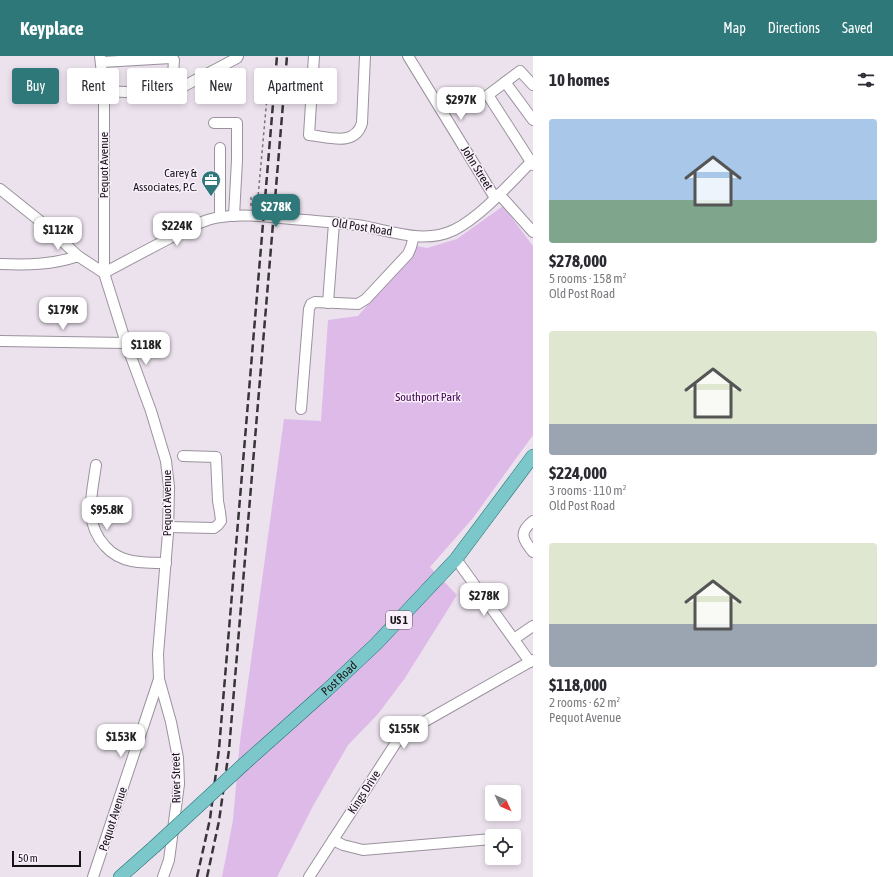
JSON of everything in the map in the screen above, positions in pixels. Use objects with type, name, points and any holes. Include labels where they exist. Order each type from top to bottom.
[{"type":"main road","name":"Post Road","points":[[120,877],[376,644],[456,559],[533,456]]},
{"type":"street","points":[[187,85],[238,58],[238,56]]},
{"type":"street","points":[[314,56],[309,135],[347,139],[355,135],[360,130],[362,123],[365,56]]},
{"type":"street","name":"John Street","points":[[408,56],[497,196],[533,232]]},
{"type":"street","points":[[101,59],[171,58],[174,60],[173,68]]},
{"type":"street","points":[[532,162],[488,96],[520,71],[533,85]]},
{"type":"street","points":[[506,82],[533,120]]},
{"type":"street","name":"Pequot Avenue","points":[[93,877],[159,679],[158,654],[166,563],[169,487],[166,461],[151,410],[126,343],[104,273],[104,104]]},
{"type":"street","points":[[214,123],[237,123],[234,216]]},
{"type":"street","points":[[220,148],[220,216]]},
{"type":"street","name":"Old Post Road","points":[[104,273],[189,228],[220,216],[250,215],[357,225],[414,236],[435,236],[455,229],[472,218],[532,162]]},
{"type":"street","points":[[0,189],[45,225],[78,256],[104,273]]},
{"type":"street","points":[[328,303],[334,223]]},
{"type":"street","points":[[301,408],[309,309],[311,304],[315,302],[358,304],[366,299],[408,254],[412,247],[414,236]]},
{"type":"street","points":[[0,264],[29,265],[62,262],[78,256]]},
{"type":"street","points":[[0,341],[126,343]]},
{"type":"street","points":[[168,527],[214,528],[221,521],[218,501],[216,457],[183,456]]},
{"type":"street","points":[[96,465],[91,513],[95,534],[111,553],[121,558],[131,561],[166,563]]},
{"type":"street","points":[[533,521],[525,527],[524,533],[524,540],[533,552]]},
{"type":"street","points":[[456,559],[514,639],[532,661]]},
{"type":"street","points":[[514,639],[533,626]]},
{"type":"street","name":"Kings Drive","points":[[309,877],[401,735],[532,661]]},
{"type":"street","name":"River Street","points":[[159,679],[173,729],[178,758],[179,784],[169,860],[163,877]]},
{"type":"street","points":[[333,840],[348,847],[363,850],[485,840]]},
{"type":"path","points":[[251,210],[251,197],[258,197],[266,104]]},
{"type":"green space","name":"Southport Park","points":[[503,206],[533,246],[533,435],[473,518],[430,567],[457,595],[405,678],[378,714],[348,745],[313,806],[277,877],[222,877],[233,820],[240,741],[284,419],[321,421],[328,320],[358,316],[395,274],[412,245],[427,248],[457,239]]},
{"type":"railway","points":[[197,877],[210,819],[219,749],[277,56]]},
{"type":"railway","points":[[207,877],[219,821],[229,750],[287,56]]},
{"type":"place","name":"Carey & Associates, P.C.","points":[[211,197]]}]
